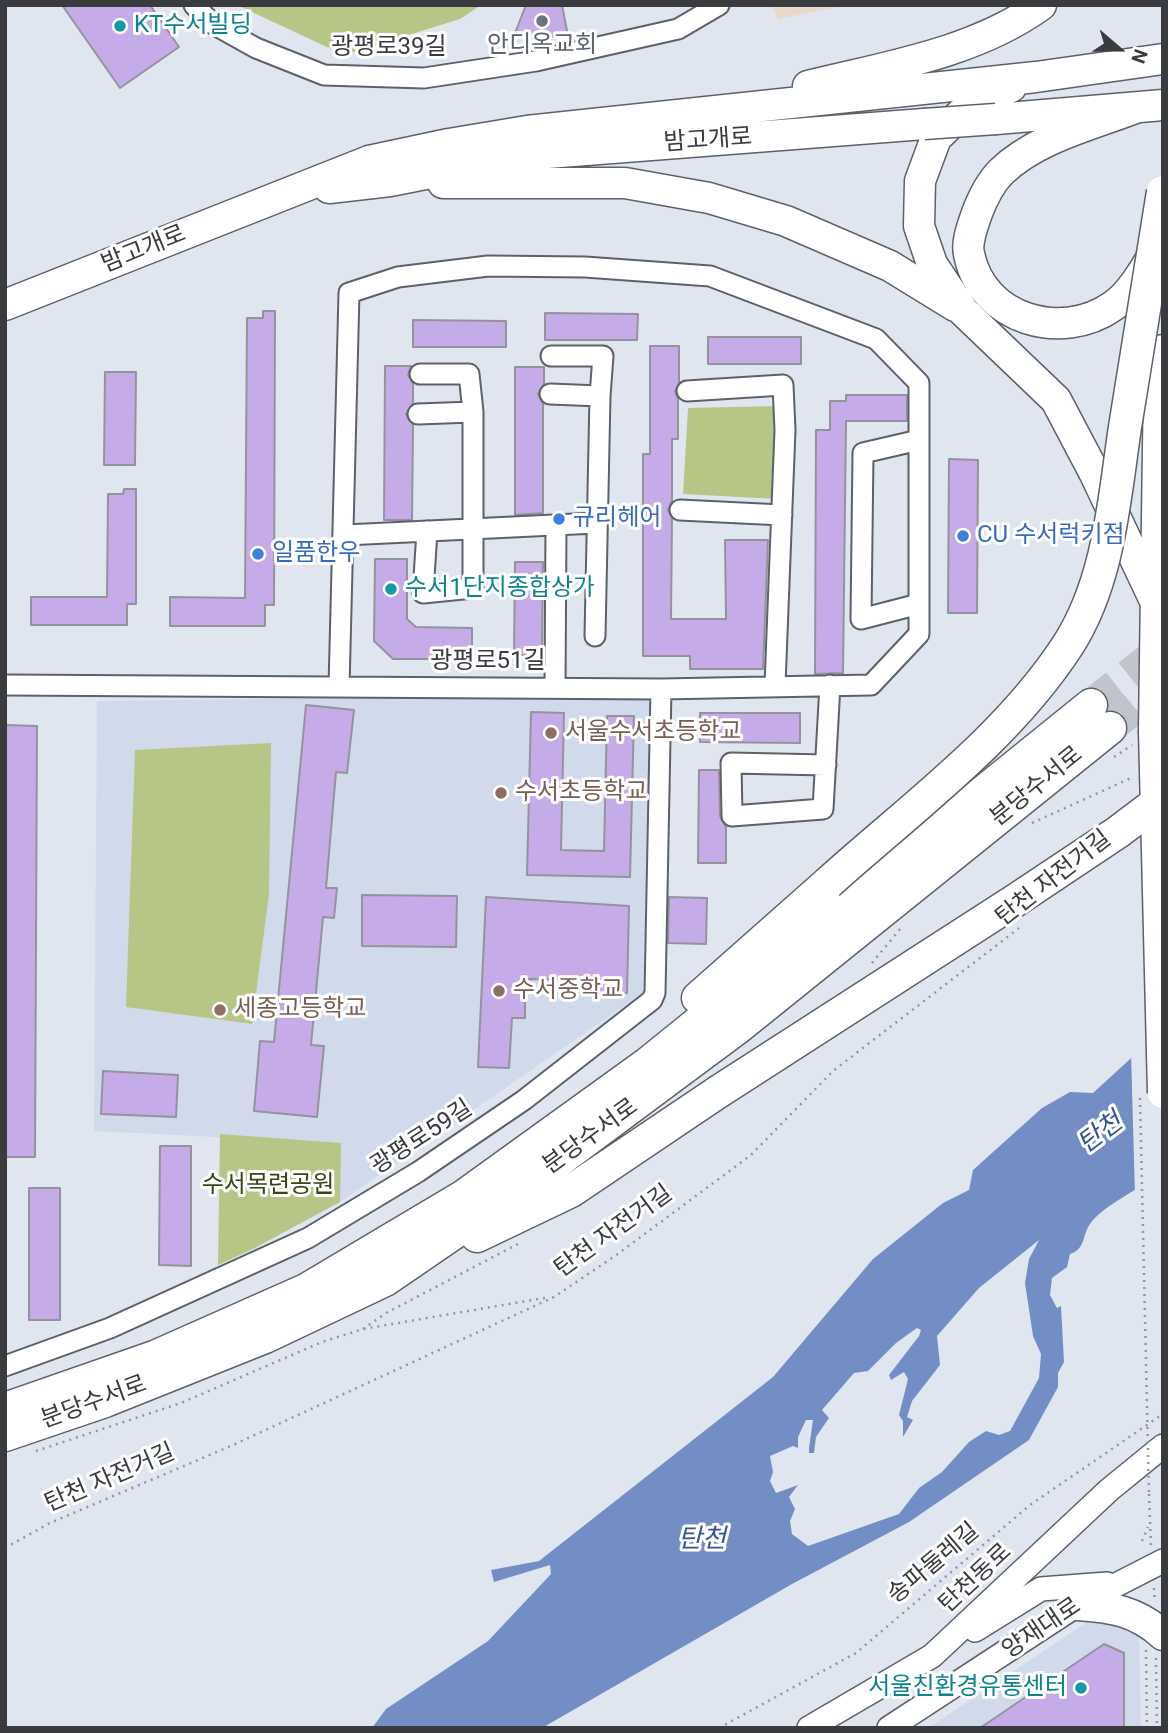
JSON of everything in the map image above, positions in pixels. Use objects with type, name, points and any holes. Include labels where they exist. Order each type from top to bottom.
[{"type":"highway","points":[[647,1064],[702,993],[993,735],[1032,693],[1068,645],[1087,609],[1106,550],[1163,192]]},
{"type":"highway","name":"분당수서로","points":[[5,1409],[157,1356],[306,1290],[464,1196],[1122,727]]},
{"type":"highway","name":"분당수서로","points":[[17,1444],[105,1401],[265,1337],[385,1280],[553,1165],[736,1030],[1122,727]]},
{"type":"highway","points":[[385,1280],[571,1191],[718,1092],[1016,900],[1118,832],[1163,798]]},
{"type":"main road","points":[[699,114],[917,59],[978,38],[1041,5]]},
{"type":"main road","points":[[963,311],[932,264],[919,226],[920,181],[936,138],[961,113],[985,97],[1036,77],[1163,59]]},
{"type":"main road","name":"밤고개로","points":[[5,305],[369,162],[449,144],[527,131],[1036,77]]},
{"type":"main road","points":[[1149,107],[1046,142],[1001,172],[981,202],[972,229],[969,254],[984,286],[1008,309],[1034,323],[1073,324],[1114,306],[1145,268],[1163,239]]},
{"type":"main road","name":"밤고개로","points":[[284,194],[390,181],[521,155],[1149,107]]},
{"type":"main road","points":[[390,181],[463,184],[625,183],[709,198],[786,221],[891,266],[963,311],[1056,400],[1095,474],[1157,606]]},
{"type":"main road","points":[[1151,1092],[1122,727],[1157,606],[1159,379],[1163,350]]},
{"type":"main road","points":[[1077,1605],[1111,1607],[1155,1627]]},
{"type":"street","name":"광평로39길","points":[[194,5],[213,24],[256,48],[324,75],[424,78],[536,61],[678,29],[719,5]]},
{"type":"street","name":"광평로51길","points":[[5,685],[661,689],[870,685],[919,634],[919,383],[876,340],[710,276],[585,267],[488,266],[398,277],[349,293],[345,535]]},
{"type":"street","points":[[551,356],[603,356],[596,523],[596,636]]},
{"type":"street","points":[[420,374],[469,374],[473,411],[473,589],[423,593],[426,531]]},
{"type":"street","points":[[687,391],[783,385],[785,430],[775,685]]},
{"type":"street","points":[[550,394],[600,396]]},
{"type":"street","points":[[418,414],[473,411]]},
{"type":"street","points":[[919,440],[863,453],[861,619],[919,604]]},
{"type":"street","points":[[680,510],[782,515]]},
{"type":"street","points":[[340,687],[345,535],[596,523]]},
{"type":"street","points":[[555,687],[556,525]]},
{"type":"street","points":[[826,765],[730,763],[732,816],[823,809],[826,765],[831,685]]},
{"type":"street","name":"광평로59길","points":[[5,1366],[110,1328],[308,1238],[418,1172],[524,1100],[652,1000],[655,993],[661,689]]},
{"type":"street","name":"탄천동로","points":[[808,1728],[932,1656],[1109,1490],[1163,1446]]},
{"type":"street","name":"양재대로","points":[[889,1728],[1077,1605],[1114,1583],[1163,1562]]},
{"type":"street","points":[[932,1656],[1041,1589],[1114,1583]]},
{"type":"path","points":[[1122,727],[1132,759]]},
{"type":"path","points":[[1133,773],[1133,787]]},
{"type":"path","points":[[1028,825],[1138,775]]},
{"type":"path","name":"탄천 자전거길","points":[[5,1548],[50,1523],[233,1445],[554,1297],[615,1256],[751,1155],[833,1070],[1024,925]]},
{"type":"path","points":[[1142,1541],[1149,1524],[1151,1092]]},
{"type":"path","points":[[17,1444],[181,1403],[322,1342],[363,1329],[554,1297]]},
{"type":"path","name":"송파둘레길","points":[[719,1728],[856,1653],[1030,1505],[1163,1413]]},
{"type":"path","points":[[1147,1728],[1155,1627]]},
{"type":"path","points":[[1155,1627],[1157,1728]]},
{"type":"shaded area","points":[[772,5],[848,5],[778,19]]},
{"type":"shaded area","points":[[650,698],[643,993],[340,1202],[340,1143],[94,1131],[97,701]]},
{"type":"shaded area","points":[[1123,1616],[1139,1632],[1141,1728],[928,1728],[1087,1622]]},
{"type":"green space","points":[[237,5],[481,5],[460,19],[344,55]]},
{"type":"green space","points":[[777,406],[777,499],[683,494],[688,408]]},
{"type":"green space","points":[[271,743],[269,894],[252,1024],[126,1007],[135,750]]},
{"type":"green space","name":"수서목련공원","points":[[220,1134],[341,1143],[340,1202],[218,1265]]},
{"type":"water","name":"탄천","points":[[1163,1029],[1163,1173],[1113,1203],[1096,1217],[1079,1249],[1070,1254],[1067,1267],[1052,1278],[1050,1295],[1057,1308],[1061,1306],[1064,1362],[1058,1373],[1058,1387],[1029,1440],[909,1522],[792,1584],[542,1728],[372,1728],[386,1709],[488,1641],[551,1574],[550,1565],[494,1582],[491,1570],[539,1561],[773,1377],[873,1259],[943,1203],[969,1190],[973,1170],[1042,1108],[1070,1092],[1093,1093]],"holes":[[[1039,1240],[1029,1259],[1025,1283],[1033,1336],[1041,1354],[1039,1378],[1010,1431],[999,1435],[986,1431],[969,1442],[942,1472],[919,1488],[899,1514],[808,1546],[792,1534],[790,1521],[795,1509],[789,1497],[798,1485],[776,1493],[770,1481],[773,1472],[770,1456],[793,1446],[798,1448],[798,1437],[806,1420],[813,1420],[809,1453],[814,1453],[816,1437],[829,1418],[822,1410],[854,1373],[868,1371],[896,1343],[917,1328],[921,1330],[919,1336],[889,1375],[891,1380],[904,1372],[908,1379],[899,1415],[903,1421],[903,1437],[913,1420],[907,1417],[912,1401],[940,1365],[937,1336],[979,1288]]]},
{"type":"pier","points":[[1163,1026],[1163,1177],[1135,1195],[1131,1053]]},
{"type":"building","name":"KT수서빌딩","points":[[62,5],[150,5],[179,47],[120,88]]},
{"type":"building","name":"안디옥교회","points":[[526,5],[562,5],[568,36],[513,38]]},
{"type":"building","points":[[263,311],[275,311],[274,605],[265,605],[265,626],[170,626],[170,597],[245,598],[247,318],[263,318]]},
{"type":"building","points":[[545,313],[638,314],[637,340],[545,340]]},
{"type":"building","points":[[413,320],[506,321],[506,347],[413,347]]},
{"type":"building","points":[[708,337],[801,337],[801,364],[708,364]]},
{"type":"building","points":[[650,346],[679,346],[679,383],[675,391],[678,399],[678,439],[672,439],[672,501],[668,510],[672,518],[671,619],[726,619],[725,540],[768,540],[763,669],[690,669],[690,656],[643,656],[643,454],[650,454]]},
{"type":"building","points":[[385,366],[411,366],[408,375],[413,384],[413,403],[406,414],[413,425],[412,520],[384,520]]},
{"type":"building","points":[[515,367],[544,367],[544,384],[538,394],[543,404],[543,513],[515,515]]},
{"type":"building","points":[[105,372],[136,372],[135,465],[104,465]]},
{"type":"building","points":[[846,395],[907,395],[907,421],[846,421],[843,673],[815,674],[816,430],[830,430],[830,401],[846,401]]},
{"type":"building","points":[[949,459],[978,460],[977,613],[948,613]]},
{"type":"building","points":[[124,489],[136,489],[136,604],[127,604],[127,625],[31,625],[31,597],[107,597],[108,494],[123,494]]},
{"type":"building","name":"수서1단지종합상가","points":[[375,559],[407,559],[407,619],[416,627],[472,628],[472,659],[393,659],[374,641]]},
{"type":"building","points":[[515,562],[543,562],[542,655],[514,655]]},
{"type":"building","points":[[306,705],[354,710],[347,773],[336,772],[326,888],[337,888],[334,918],[323,917],[311,1045],[324,1046],[317,1117],[254,1111],[260,1041],[274,1042]]},
{"type":"building","points":[[531,712],[564,713],[561,850],[604,851],[607,716],[634,716],[630,877],[527,875]]},
{"type":"building","points":[[700,713],[800,713],[800,743],[700,742]]},
{"type":"building","points":[[6,725],[37,726],[35,1157],[5,1157]]},
{"type":"building","points":[[699,770],[719,770],[720,816],[726,827],[726,863],[698,863]]},
{"type":"building","points":[[362,895],[457,896],[456,947],[362,946]]},
{"type":"building","points":[[486,897],[629,906],[627,993],[597,993],[598,980],[525,979],[525,1018],[512,1018],[509,1068],[478,1067]]},
{"type":"building","points":[[669,897],[707,898],[706,944],[668,943]]},
{"type":"building","points":[[103,1071],[178,1075],[176,1117],[101,1114]]},
{"type":"building","points":[[160,1146],[191,1146],[191,1266],[159,1265]]},
{"type":"building","points":[[29,1188],[60,1188],[60,1320],[29,1320]]},
{"type":"building","name":"서울친환경유통센터","points":[[1104,1644],[1124,1653],[1124,1728],[980,1728]]},
{"type":"tunnel","points":[[1091,705],[1163,648]]},
{"type":"tunnel","points":[[1110,728],[1163,685]]},
{"type":"place","name":"안디옥교회","points":[[542,21]]},
{"type":"place","name":"KT수서빌딩","points":[[120,26]]},
{"type":"place","name":"규리헤어","points":[[559,519]]},
{"type":"place","name":"CU 수서럭키점","points":[[963,536]]},
{"type":"place","name":"일품한우","points":[[258,554]]},
{"type":"place","name":"수서1단지종합상가","points":[[391,589]]},
{"type":"place","name":"서울수서초등학교","points":[[551,733]]},
{"type":"place","name":"수서초등학교","points":[[501,793]]},
{"type":"place","name":"수서중학교","points":[[499,991]]},
{"type":"place","name":"세종고등학교","points":[[220,1010]]},
{"type":"place","name":"서울친환경유통센터","points":[[1081,1688]]}]
